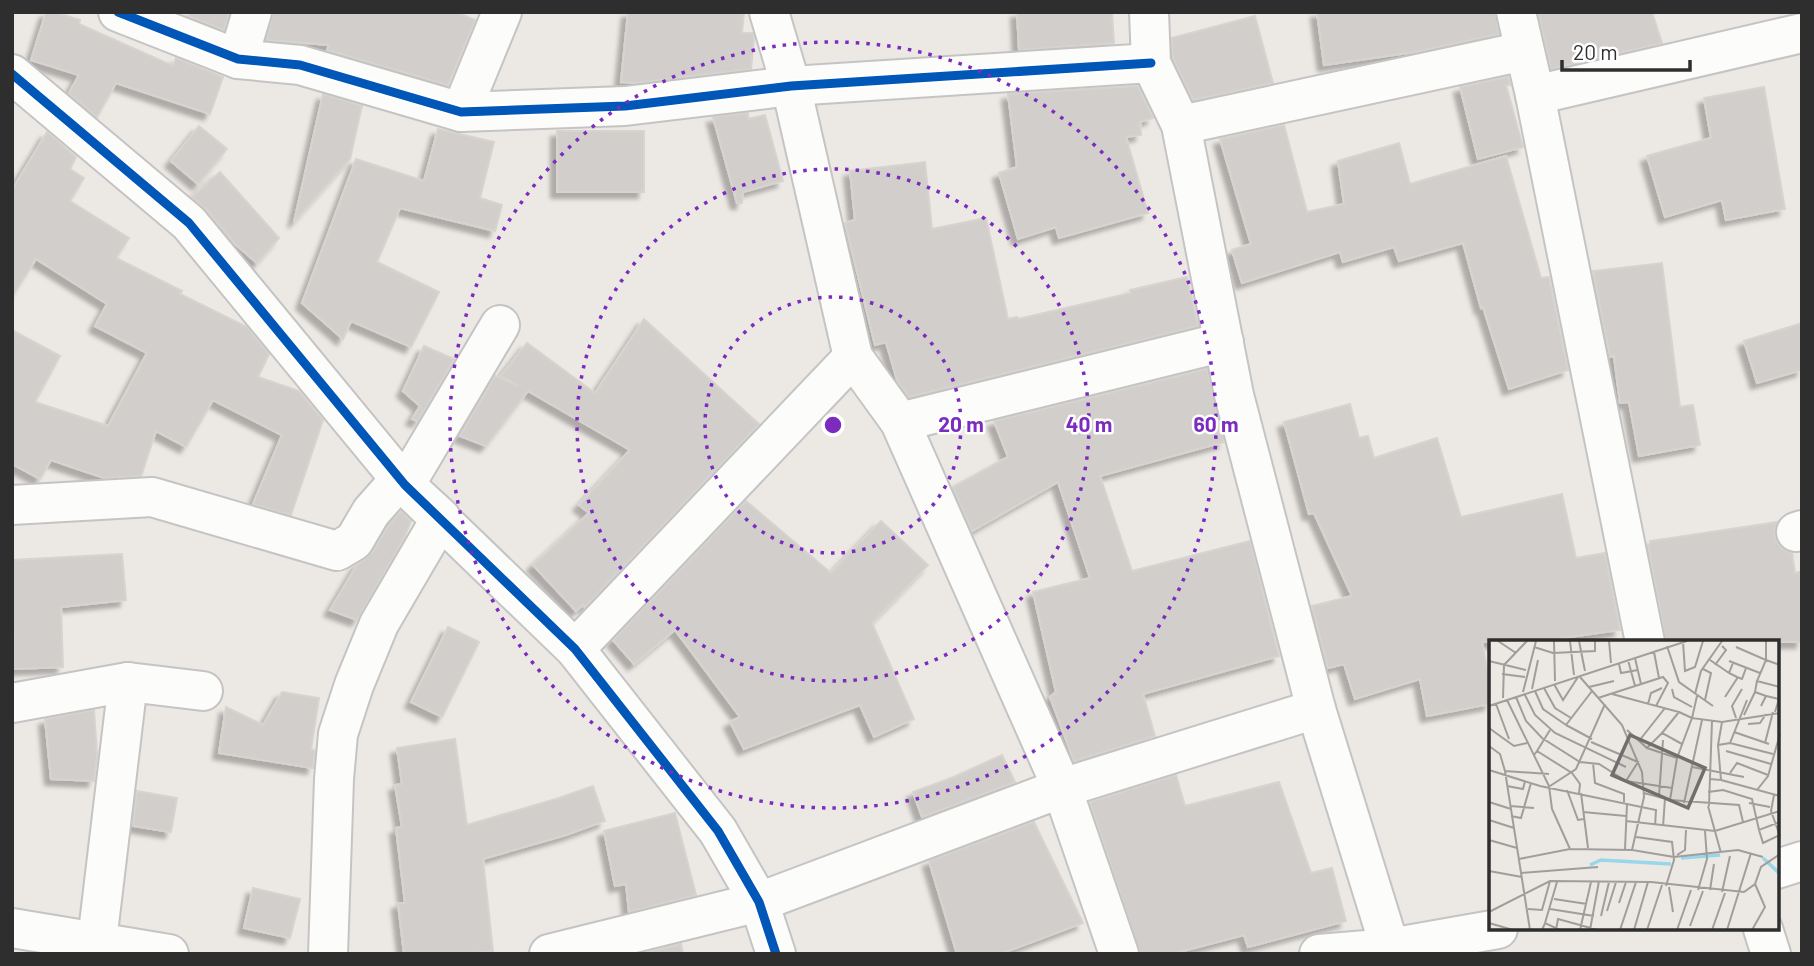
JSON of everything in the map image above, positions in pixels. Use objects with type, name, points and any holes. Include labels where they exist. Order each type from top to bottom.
[{"type":"street","points":[[118,12],[238,59],[300,65],[461,112],[625,106],[790,86],[1151,63]]},
{"type":"street","points":[[238,59],[252,12]]},
{"type":"street","points":[[461,112],[502,12]]},
{"type":"street","points":[[769,12],[790,86],[853,357],[900,422],[1062,788],[1119,954]]},
{"type":"street","points":[[1149,12],[1151,63],[1181,125],[1234,395],[1316,709],[1390,948]]},
{"type":"street","points":[[1516,12],[1645,640]]},
{"type":"street","points":[[1535,95],[1802,33]]},
{"type":"street","points":[[1181,125],[1524,51]]},
{"type":"street","points":[[12,74],[189,223],[405,485],[575,649],[718,831],[759,902],[776,954]]},
{"type":"street","points":[[405,485],[500,325]]},
{"type":"street","points":[[900,422],[1224,342]]},
{"type":"street","points":[[575,649],[853,357]]},
{"type":"street","points":[[12,505],[152,498],[337,551],[354,541],[371,512],[394,486],[405,485]]},
{"type":"street","points":[[328,954],[338,733],[379,624],[441,518]]},
{"type":"street","points":[[12,703],[128,682],[203,691]]},
{"type":"street","points":[[97,941],[128,682]]},
{"type":"street","points":[[549,954],[759,902],[1062,788],[1316,709]]},
{"type":"street","points":[[1779,868],[1802,861]]},
{"type":"street","points":[[12,928],[169,954]]},
{"type":"street","points":[[1319,954],[1390,948],[1489,931]]},
{"type":"street","points":[[1764,931],[1771,954]]},
{"type":"building","points":[[46,12],[80,20],[79,24],[173,66],[176,58],[223,77],[210,114],[116,83],[97,117],[69,93],[79,75],[31,60]]},
{"type":"building","points":[[191,12],[229,12],[224,30],[189,16]]},
{"type":"building","points":[[273,12],[456,12],[475,20],[448,85],[327,50],[329,45],[267,40]]},
{"type":"building","points":[[628,12],[744,12],[742,33],[753,33],[754,37],[751,69],[635,83],[621,82]]},
{"type":"building","points":[[1017,12],[1112,12],[1114,43],[1019,50]]},
{"type":"building","points":[[1317,12],[1495,12],[1499,34],[1415,52],[1324,65]]},
{"type":"building","points":[[1538,12],[1652,12],[1662,43],[1551,69]]},
{"type":"building","points":[[1255,16],[1273,83],[1193,100],[1173,58],[1172,38]]},
{"type":"building","points":[[1508,77],[1510,85],[1506,85],[1523,147],[1478,159],[1460,87]]},
{"type":"building","points":[[1138,86],[1153,118],[1140,122],[1141,135],[1126,137],[1148,213],[1059,238],[1056,227],[1018,239],[999,173],[1017,167],[1008,94]]},
{"type":"building","points":[[1764,87],[1785,209],[1726,220],[1722,200],[1665,217],[1647,156],[1711,138],[1704,98]]},
{"type":"building","points":[[323,94],[362,106],[350,159],[294,222]]},
{"type":"building","points":[[748,113],[748,119],[765,115],[783,181],[743,192],[742,203],[737,203],[713,117]]},
{"type":"building","points":[[1284,125],[1307,212],[1344,204],[1338,161],[1399,143],[1410,184],[1506,156],[1541,278],[1549,277],[1568,370],[1509,389],[1483,307],[1481,308],[1463,243],[1399,261],[1394,247],[1343,262],[1340,252],[1242,283],[1232,250],[1251,244],[1220,139]]},
{"type":"building","points":[[199,126],[227,149],[198,184],[171,161]]},
{"type":"building","points":[[438,129],[494,142],[480,198],[502,205],[495,231],[400,208],[377,262],[439,292],[411,347],[351,321],[343,339],[302,303],[356,159],[424,181]]},
{"type":"building","points":[[557,131],[644,131],[644,192],[557,192]]},
{"type":"building","points":[[47,132],[76,157],[70,169],[84,178],[70,201],[129,238],[116,258],[247,327],[269,354],[258,377],[299,391],[323,420],[291,515],[253,504],[282,435],[213,400],[186,447],[156,431],[141,476],[104,478],[51,460],[40,479],[12,464],[12,330],[60,356],[35,402],[108,426],[147,353],[95,326],[107,304],[36,259],[12,297],[12,190]]},
{"type":"building","points":[[925,162],[932,229],[986,218],[1008,319],[1131,293],[1130,290],[1187,277],[1198,326],[909,397],[897,380],[886,342],[875,345],[845,223],[855,220],[850,171]]},
{"type":"building","points":[[220,172],[279,238],[257,263],[235,244],[206,209],[192,197]]},
{"type":"building","points":[[1662,263],[1680,407],[1693,405],[1700,445],[1639,456],[1629,402],[1620,403],[1614,356],[1610,357],[1593,271]]},
{"type":"building","points":[[644,319],[759,424],[585,607],[583,605],[576,611],[533,565],[589,513],[579,505],[630,450],[528,391],[486,446],[460,436],[495,376],[519,386],[501,376],[527,343],[595,393]]},
{"type":"building","points":[[1802,323],[1802,370],[1757,383],[1744,341]]},
{"type":"building","points":[[424,346],[454,359],[418,421],[412,419],[420,406],[403,391]]},
{"type":"building","points":[[1207,369],[1224,442],[1100,476],[1132,571],[1250,541],[1279,656],[1143,694],[1155,736],[1074,761],[1050,697],[1056,692],[1033,592],[1090,578],[1058,482],[972,531],[953,487],[1008,457],[994,421]]},
{"type":"building","points":[[1350,404],[1359,438],[1368,436],[1374,458],[1437,438],[1461,517],[1562,494],[1576,558],[1605,553],[1620,630],[1548,640],[1482,642],[1489,678],[1489,704],[1427,716],[1420,679],[1355,699],[1344,664],[1328,668],[1312,606],[1352,596],[1314,513],[1309,514],[1284,422]]},
{"type":"building","points":[[746,501],[831,573],[881,521],[928,565],[872,623],[914,719],[874,737],[860,705],[744,749],[730,722],[740,717],[675,630],[634,664],[613,640]]},
{"type":"building","points":[[401,511],[411,521],[357,620],[330,610],[357,565],[372,553]]},
{"type":"building","points":[[1777,522],[1776,540],[1782,549],[1792,553],[1795,573],[1802,571],[1802,642],[1666,640],[1648,545],[1650,541]]},
{"type":"building","points":[[122,554],[126,600],[61,607],[63,667],[14,669],[12,560]]},
{"type":"building","points":[[448,627],[479,642],[442,717],[411,702]]},
{"type":"building","points":[[282,692],[319,698],[311,749],[315,751],[313,768],[219,753],[226,707],[263,725]]},
{"type":"building","points":[[94,710],[97,754],[94,781],[51,779],[45,719]]},
{"type":"building","points":[[455,739],[467,825],[593,786],[605,821],[483,859],[493,951],[404,954],[398,903],[405,903],[396,828],[402,827],[395,785],[402,784],[397,748]]},
{"type":"building","points":[[1002,755],[1015,782],[922,817],[913,792]]},
{"type":"building","points":[[1176,775],[1185,806],[1279,782],[1311,873],[1332,868],[1346,921],[1248,947],[1244,935],[1172,954],[1140,954],[1090,802]]},
{"type":"building","points":[[137,791],[177,798],[171,832],[133,826]]},
{"type":"building","points":[[675,813],[696,895],[629,912],[626,884],[615,886],[604,831]]},
{"type":"building","points":[[1034,822],[1083,923],[1000,954],[957,954],[929,861]]},
{"type":"building","points":[[253,888],[300,899],[290,938],[244,928]]},
{"type":"building","points":[[681,944],[683,954],[641,954]]},
{"type":"cycle path","points":[[118,12],[238,59],[300,65],[461,112],[625,106],[791,86],[1151,63]]},
{"type":"cycle path","points":[[12,74],[189,223],[405,485],[575,649],[718,831],[759,902],[776,954]]}]
